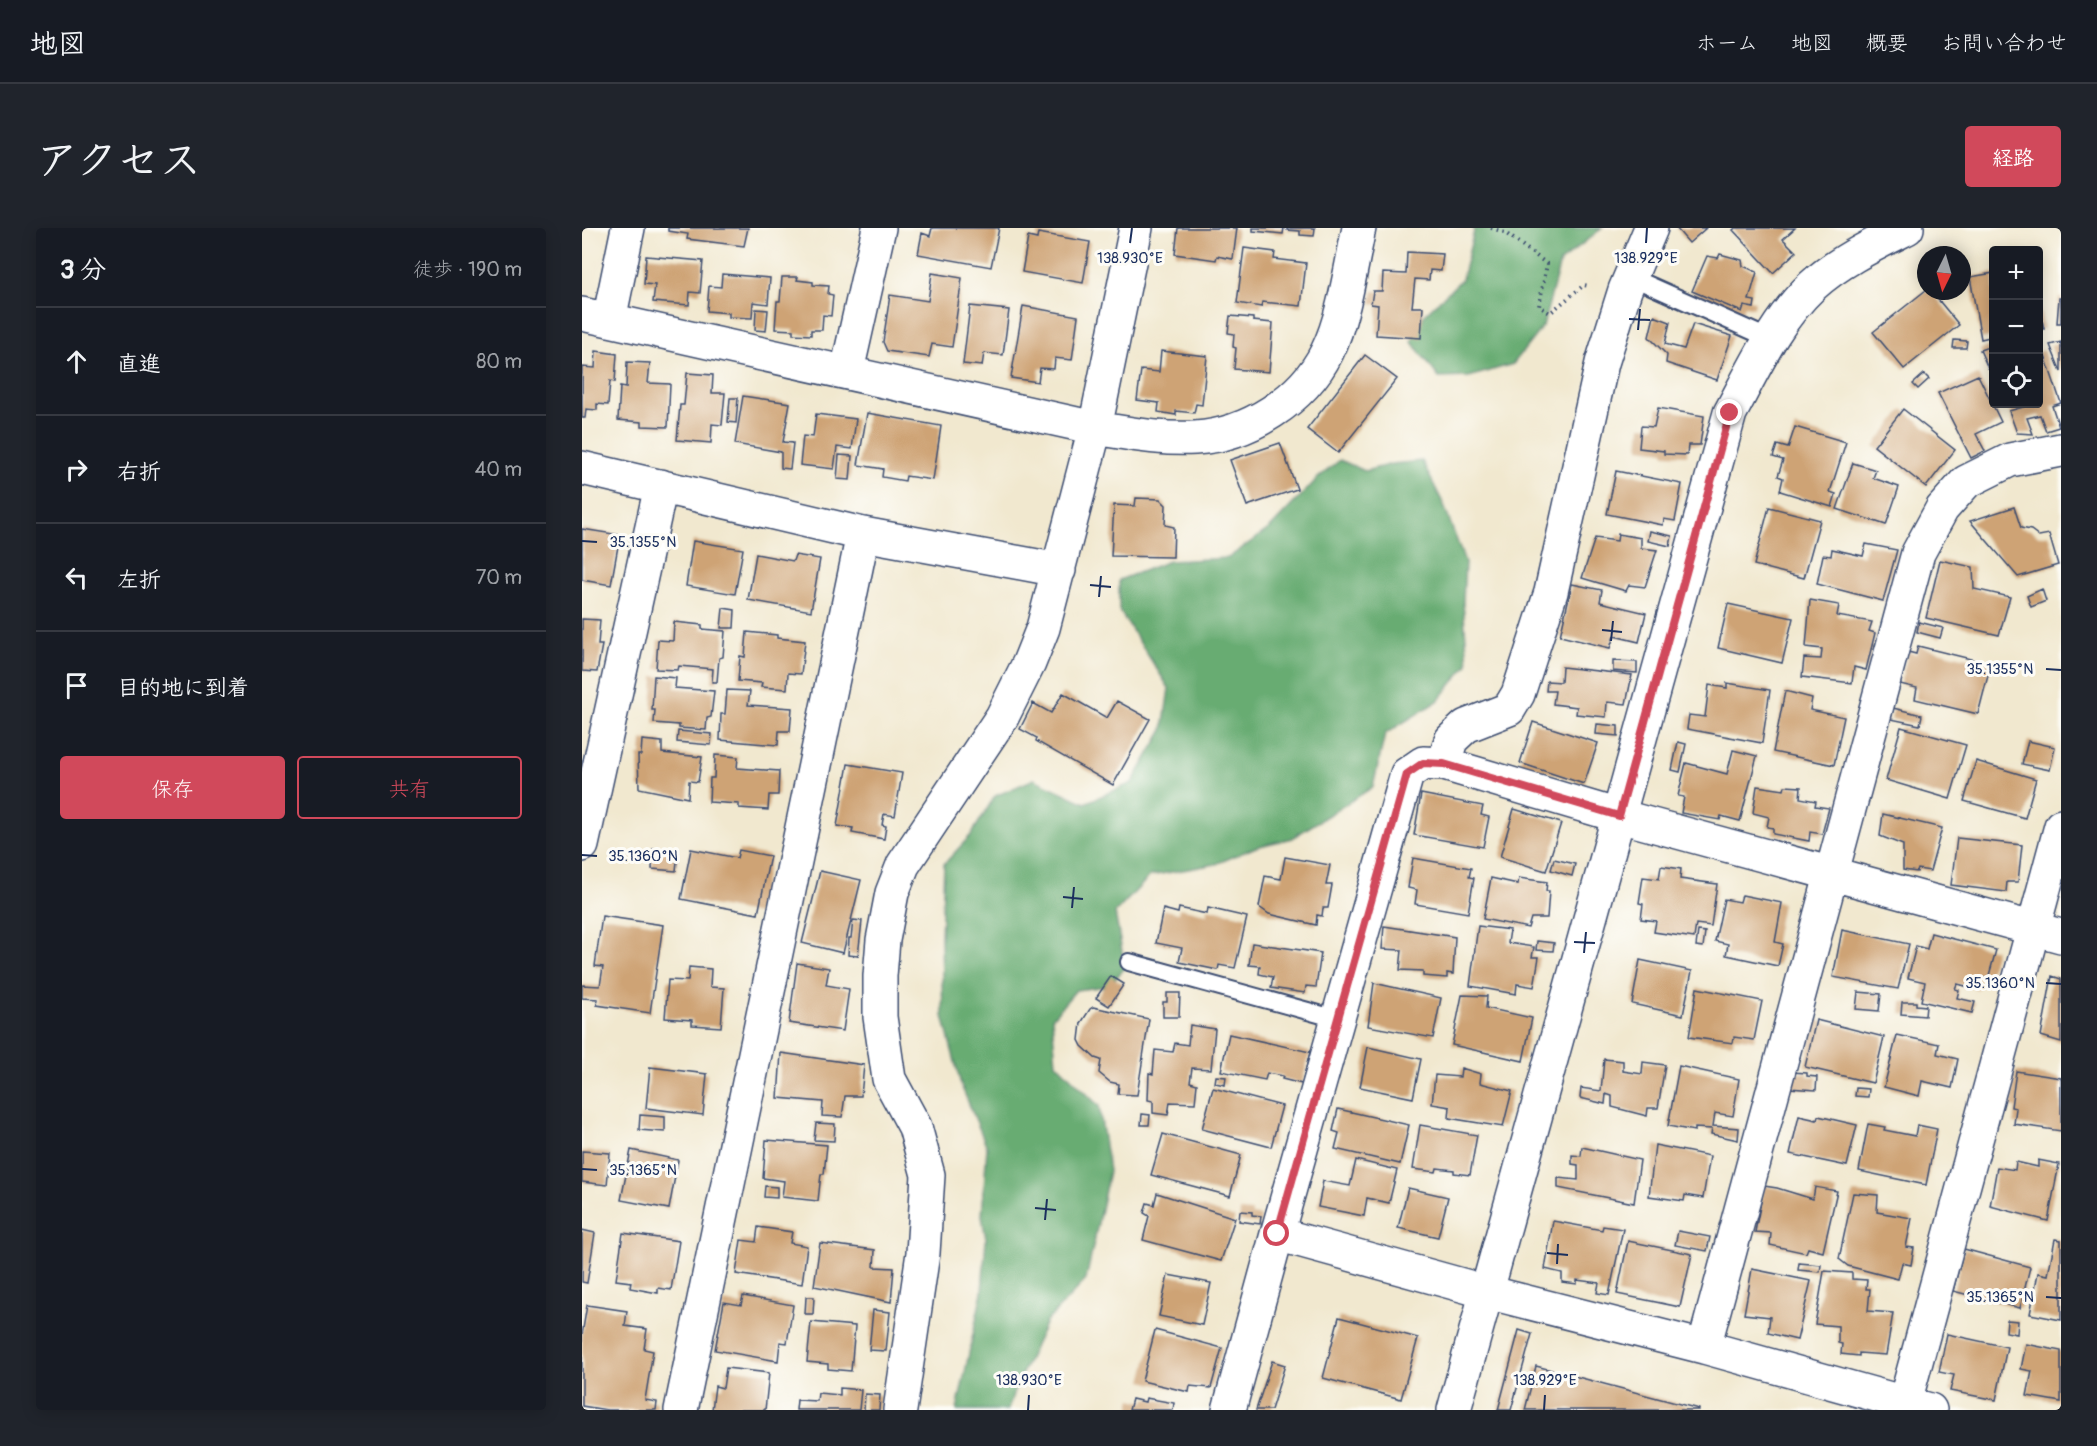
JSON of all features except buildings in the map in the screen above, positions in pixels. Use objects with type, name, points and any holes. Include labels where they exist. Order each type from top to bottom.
[{"type":"street","points":[[628,228],[596,317],[1095,428],[1163,438],[1195,438],[1239,429],[1282,404],[1310,380],[1328,351],[1340,313],[1359,228]]},
{"type":"street","points":[[847,371],[879,228]]},
{"type":"street","points":[[900,1410],[923,1253],[928,1175],[915,1127],[889,1079],[880,1017],[882,949],[892,892],[903,865],[1002,717],[1044,628],[1095,428],[1136,228]]},
{"type":"street","points":[[1444,764],[1451,740],[1466,726],[1509,709],[1518,694],[1551,592],[1602,363],[1631,277],[1651,228]]},
{"type":"street","points":[[1455,1410],[1730,413],[1770,339],[1787,314],[1813,285],[1862,250],[1907,228]]},
{"type":"street","points":[[1704,1347],[1918,553],[1942,509],[1966,482],[2010,460],[2061,450]]},
{"type":"street","points":[[582,468],[863,534],[1059,570]]},
{"type":"street","points":[[582,845],[595,720],[661,486]]},
{"type":"street","points":[[681,1410],[863,534]]},
{"type":"street","points":[[1229,1410],[1407,774],[1423,763],[1444,764],[1619,816],[2047,932]]},
{"type":"street","points":[[1277,1234],[1917,1406],[2047,932],[2061,826]]},
{"type":"lane","points":[[1631,277],[1770,339]]},
{"type":"lane","points":[[1129,962],[1337,1019]]},
{"type":"path","points":[[1491,228],[1504,232],[1547,264],[1539,306],[1550,313],[1584,285],[1601,286],[1617,274],[1631,277]]},
{"type":"green space","points":[[1473,228],[1602,228],[1560,262],[1543,326],[1513,364],[1469,377],[1439,378],[1412,342],[1425,314],[1462,279]]},
{"type":"green space","points":[[1340,460],[1365,471],[1392,464],[1422,461],[1443,503],[1465,562],[1463,602],[1468,664],[1438,701],[1385,734],[1373,787],[1292,838],[1256,847],[1216,864],[1150,876],[1115,913],[1125,968],[1108,986],[1076,990],[1052,1018],[1056,1063],[1099,1106],[1109,1171],[1086,1280],[1046,1322],[1015,1389],[1008,1410],[957,1410],[982,1292],[986,1239],[982,1216],[987,1147],[961,1085],[943,1016],[941,938],[944,864],[971,835],[995,796],[1034,779],[1085,803],[1132,783],[1163,730],[1169,688],[1119,610],[1119,580],[1169,561],[1228,558],[1270,528],[1318,478]]},
{"type":"route","points":[[1277,1234],[1407,774],[1423,763],[1444,764],[1619,816],[1730,413]]}]
